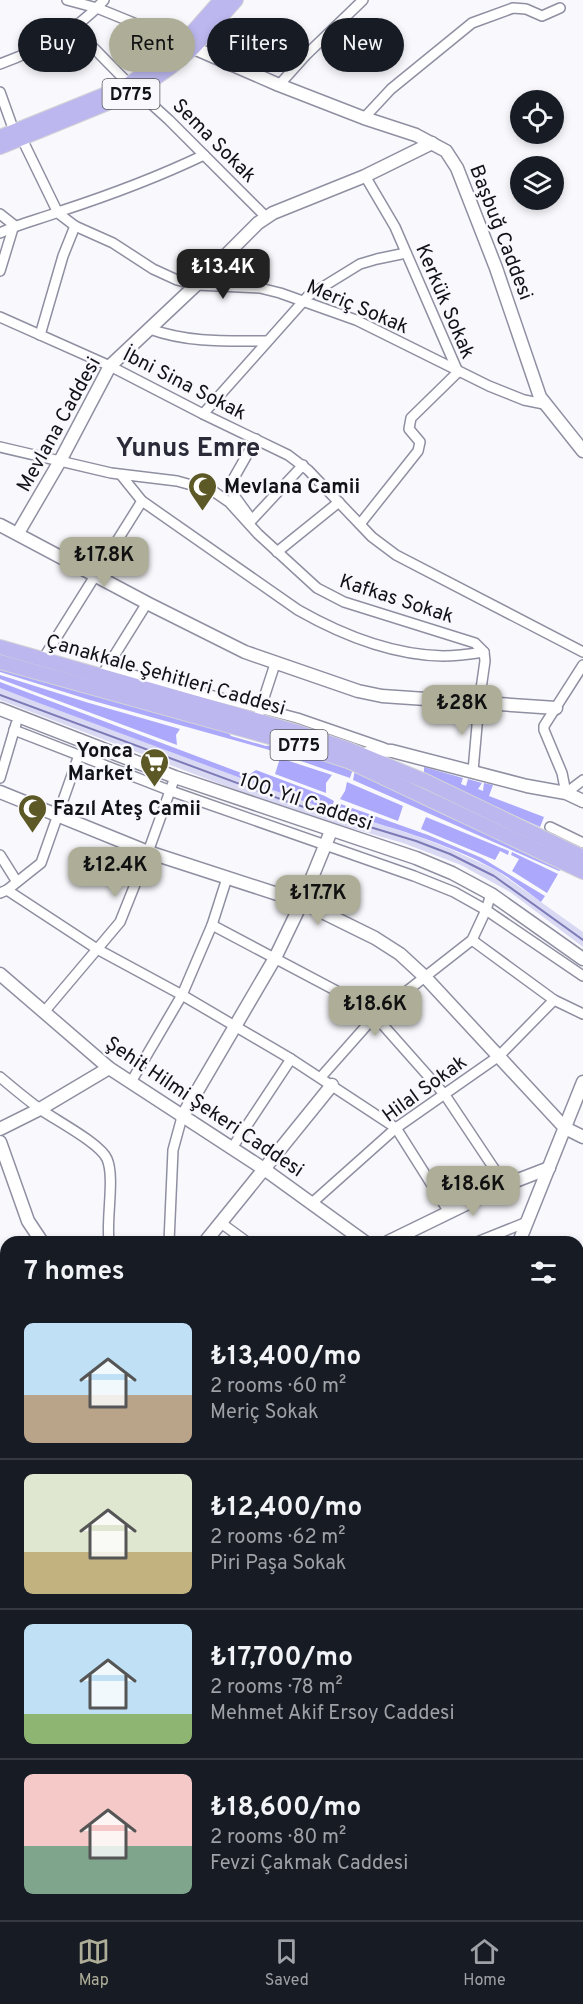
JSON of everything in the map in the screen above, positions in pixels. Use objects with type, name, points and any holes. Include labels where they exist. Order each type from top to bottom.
[{"type":"main road","name":"D775","points":[[195,36],[221,0]]},
{"type":"main road","name":"D775","points":[[195,39],[236,0]]},
{"type":"main road","name":"D775","points":[[0,147],[18,135],[133,88],[162,72]]},
{"type":"main road","name":"D775","points":[[0,137],[18,135]]},
{"type":"main road","name":"Çanakkale Şehitleri Caddesi","points":[[0,649],[104,672],[258,714],[354,755],[425,781],[583,857]]},
{"type":"main road","name":"Çanakkale Şehitleri Caddesi","points":[[0,662],[291,743],[354,755],[583,872]]},
{"type":"street","points":[[67,0],[97,8],[121,18]]},
{"type":"street","points":[[86,18],[104,0]]},
{"type":"street","points":[[279,85],[359,2]]},
{"type":"street","points":[[364,118],[391,89],[472,23],[513,8],[526,9],[542,15],[560,8]]},
{"type":"street","name":"Başbuğ Caddesi","points":[[195,49],[279,85],[364,118],[416,135],[446,151],[457,168],[496,268],[544,404],[583,451]]},
{"type":"street","name":"Sema Sokak","points":[[97,51],[266,217]]},
{"type":"street","points":[[0,64],[18,57]]},
{"type":"street","points":[[0,92],[18,135],[58,213]]},
{"type":"street","name":"Mevlana Caddesi","points":[[18,533],[60,461],[110,366],[196,285],[226,253],[266,217],[365,176],[432,143]]},
{"type":"street","points":[[0,233],[14,225],[58,213],[166,173],[204,155]]},
{"type":"street","name":"Kerkük Sokak","points":[[360,524],[417,454],[420,442],[409,429],[411,418],[458,372],[395,227],[365,176]]},
{"type":"street","name":"Meriç Sokak","points":[[58,213],[75,226],[113,243],[153,269],[177,280],[196,285],[260,288],[302,301],[356,320],[458,372],[517,397],[544,404]]},
{"type":"street","points":[[0,214],[14,225]]},
{"type":"street","points":[[0,271],[14,225]]},
{"type":"street","points":[[40,335],[60,265],[75,226]]},
{"type":"street","points":[[203,414],[302,301],[360,264],[406,254]]},
{"type":"street","name":"İbni Sina Sokak","points":[[0,317],[110,366],[288,455],[303,465],[372,537],[396,555],[583,652]]},
{"type":"street","points":[[150,329],[169,336],[193,339],[267,341]]},
{"type":"street","points":[[256,439],[231,483],[233,494],[250,522],[303,465]]},
{"type":"street","name":"Kafkas Sokak","points":[[0,447],[121,475],[169,480],[205,488],[229,501],[277,552],[317,588],[333,598],[471,640],[484,652]]},
{"type":"street","points":[[121,475],[142,501],[298,610],[339,632],[370,643],[427,655],[448,656],[484,652],[485,661],[473,771]]},
{"type":"street","points":[[43,659],[142,501]]},
{"type":"street","points":[[277,552],[339,502]]},
{"type":"street","points":[[0,525],[147,603],[274,664],[374,695],[556,708]]},
{"type":"street","points":[[104,672],[147,603]]},
{"type":"street","points":[[258,714],[274,664]]},
{"type":"street","points":[[566,793],[562,773],[544,730],[545,723],[583,665]]},
{"type":"street","name":"100. Yıl Caddesi","points":[[0,709],[176,777],[434,865],[491,894],[583,959]]},
{"type":"street","name":"Çanakkale Şehitleri Caddesi","points":[[258,714],[315,723],[392,751]]},
{"type":"street","points":[[0,778],[18,716]]},
{"type":"street","name":"100. Yıl Caddesi","points":[[15,730],[171,791],[444,888],[486,910],[583,976]]},
{"type":"street","points":[[354,755],[375,750],[392,751],[527,786],[566,793],[583,801]]},
{"type":"street","points":[[79,755],[41,863],[4,892],[97,949],[182,995],[321,1077],[396,1128],[448,1212]]},
{"type":"street","points":[[44,1012],[120,922],[176,777]]},
{"type":"street","points":[[566,793],[583,780]]},
{"type":"street","points":[[0,792],[148,852],[302,902],[389,946],[426,978],[565,1128],[583,1137]]},
{"type":"street","points":[[550,827],[583,843]]},
{"type":"street","points":[[169,1236],[173,1150],[182,1117],[275,958],[302,902],[331,831]]},
{"type":"street","points":[[0,855],[17,882]]},
{"type":"street","points":[[131,1082],[182,995],[212,926],[227,878]]},
{"type":"street","points":[[321,1077],[375,1016],[472,940],[491,894]]},
{"type":"street","points":[[212,926],[348,997],[375,1016],[445,1095],[505,1185]]},
{"type":"street","points":[[472,940],[554,1000],[583,1014]]},
{"type":"street","name":"Şehit Hilmi Şekeri Caddesi","points":[[0,974],[109,1068],[264,1169],[357,1236]]},
{"type":"street","name":"Hilal Sokak","points":[[313,1203],[396,1128],[499,1056],[554,1000]]},
{"type":"street","points":[[232,1148],[291,1059]]},
{"type":"street","points":[[0,1129],[109,1068]]},
{"type":"street","points":[[0,1077],[98,1148],[107,1159],[110,1178],[108,1236]]},
{"type":"street","points":[[521,1236],[583,1082]]},
{"type":"street","points":[[210,1236],[332,1085]]},
{"type":"street","points":[[0,1142],[35,1236]]},
{"type":"street","points":[[400,1236],[505,1185],[549,1168]]},
{"type":"street","points":[[492,1236],[527,1222]]},
{"type":"street","points":[[221,1223],[239,1236]]},
{"type":"shaded area","points":[[0,666],[227,731],[231,736],[266,746],[273,745],[353,769],[350,778],[266,749],[90,700],[0,672]]},
{"type":"shaded area","points":[[0,675],[180,729],[176,735],[177,745],[0,679]]},
{"type":"shaded area","points":[[0,682],[244,774],[250,774],[256,770],[325,796],[334,801],[331,810],[0,688]]},
{"type":"shaded area","points":[[0,688],[297,799],[414,835],[448,848],[496,870],[583,932],[583,947],[510,892],[461,865],[403,843],[319,819],[215,782],[0,700]]},
{"type":"shaded area","points":[[280,758],[332,775],[326,783],[326,793],[275,774]]},
{"type":"shaded area","points":[[424,767],[463,778],[461,784],[466,786],[468,779],[482,783],[478,789],[483,791],[484,783],[493,785],[489,796],[544,817],[540,827],[424,774]]},
{"type":"shaded area","points":[[355,770],[359,774],[418,798],[419,803],[457,821],[463,820],[561,870],[353,780]]},
{"type":"shaded area","points":[[347,782],[403,806],[398,821],[340,799]]},
{"type":"shaded area","points":[[338,803],[428,835],[482,858],[545,896],[541,902],[502,874],[457,851],[335,811]]},
{"type":"shaded area","points":[[426,817],[509,851],[508,855],[500,851],[495,860],[421,829]]},
{"type":"shaded area","points":[[512,852],[558,874],[547,893],[512,871],[519,859],[511,855]]},
{"type":"waterway","points":[[0,695],[291,803],[416,841],[450,854],[494,876],[583,940]]},
{"type":"place","name":"Mevlana Camii","points":[[203,512]]},
{"type":"place","name":"Yonca Market","points":[[154,788]]},
{"type":"place","name":"Fazıl Ateş Camii","points":[[32,834]]},
{"type":"district","name":"Yunus Emre","points":[[188,447]]}]
